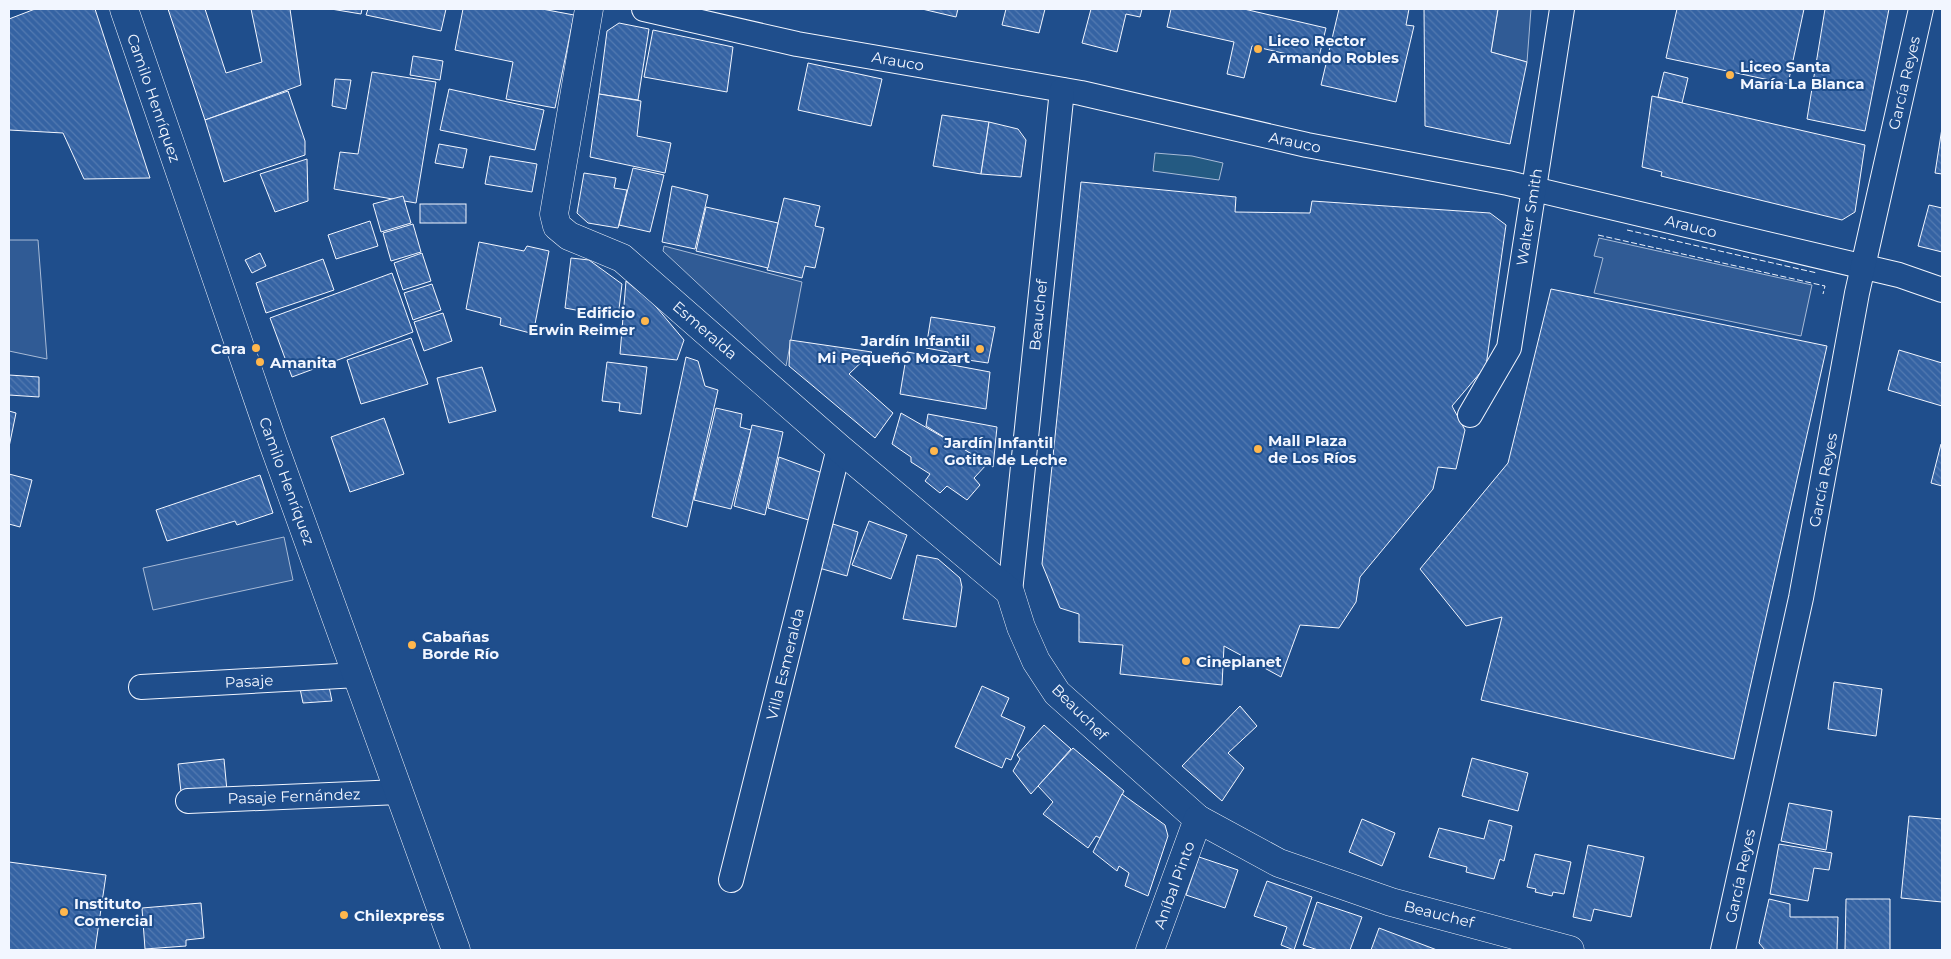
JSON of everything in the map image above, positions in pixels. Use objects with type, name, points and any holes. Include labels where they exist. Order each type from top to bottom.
[{"type":"street","name":"Camilo Henríquez","points":[[124,9],[273,443],[456,950]]},
{"type":"street","name":"Esmeralda","points":[[589,9],[554,214],[557,226],[569,236],[622,258],[839,448],[1010,592]]},
{"type":"street","name":"Arauco","points":[[644,9],[797,44],[1062,90],[1307,145],[1533,188],[1863,266],[1899,275],[1942,290]]},
{"type":"street","name":"Walter Smith","points":[[1470,415],[1509,348],[1562,9]]},
{"type":"street","name":"García Reyes","points":[[1723,950],[1801,598],[1863,266],[1921,9]]},
{"type":"street","name":"Beauchef","points":[[1062,90],[1010,592],[1021,627],[1036,661],[1057,693],[1198,819],[1279,863],[1391,902],[1570,950]]},
{"type":"street","name":"Villa Esmeralda","points":[[731,880],[839,448]]},
{"type":"street","name":"Pasaje","points":[[141,687],[358,676]]},
{"type":"street","name":"Pasaje Fernández","points":[[188,801],[400,792]]},
{"type":"street","name":"Aníbal Pinto","points":[[1150,950],[1198,819]]},
{"type":"shaded area","points":[[1498,9],[1531,9],[1527,62],[1491,52]]},
{"type":"shaded area","points":[[1155,153],[1192,156],[1223,163],[1219,180],[1153,171]]},
{"type":"shaded area","points":[[1599,238],[1812,285],[1801,336],[1594,293],[1603,258],[1594,256]]},
{"type":"shaded area","points":[[9,240],[38,240],[47,359],[9,351]]},
{"type":"shaded area","points":[[664,246],[802,282],[786,366],[663,251]]},
{"type":"shaded area","points":[[284,537],[293,580],[153,610],[143,568]]},
{"type":"building","points":[[35,9],[95,9],[150,178],[84,179],[63,133],[9,130],[9,19]]},
{"type":"building","points":[[168,9],[205,9],[226,73],[262,62],[251,9],[290,9],[301,85],[205,120]]},
{"type":"building","points":[[331,9],[362,9],[361,14]]},
{"type":"building","points":[[368,9],[446,9],[441,31],[366,15]]},
{"type":"building","points":[[463,9],[542,9],[574,15],[555,108],[506,99],[513,62],[455,50]]},
{"type":"building","points":[[922,9],[958,9],[956,17]]},
{"type":"building","points":[[1006,9],[1045,9],[1039,33],[1002,25]]},
{"type":"building","points":[[1091,9],[1142,9],[1140,17],[1126,14],[1117,52],[1082,43]]},
{"type":"building","points":[[1171,9],[1244,9],[1326,28],[1318,61],[1252,46],[1244,78],[1227,74],[1234,42],[1167,27]]},
{"type":"building","points":[[1339,9],[1409,9],[1406,25],[1414,26],[1396,102],[1321,85]]},
{"type":"building","points":[[1424,9],[1498,9],[1491,52],[1527,62],[1510,144],[1425,126]]},
{"type":"building","points":[[1677,9],[1804,9],[1788,84],[1666,58]]},
{"type":"building","points":[[1825,9],[1889,9],[1865,131],[1807,119]]},
{"type":"building","points":[[619,23],[649,29],[638,100],[599,94],[607,31]]},
{"type":"building","points":[[653,30],[733,47],[727,92],[644,77]]},
{"type":"building","points":[[413,56],[443,61],[440,80],[410,75]]},
{"type":"building","points":[[808,63],[882,79],[871,126],[798,110]]},
{"type":"building","points":[[372,72],[436,82],[416,203],[334,189],[340,152],[358,154]]},
{"type":"building","points":[[1664,72],[1688,78],[1682,103],[1658,97]]},
{"type":"building","points":[[335,79],[351,80],[346,109],[332,106]]},
{"type":"building","points":[[449,89],[544,110],[535,150],[440,130]]},
{"type":"building","points":[[288,91],[305,141],[305,155],[224,182],[205,120]]},
{"type":"building","points":[[599,94],[641,101],[637,136],[671,143],[665,173],[590,157]]},
{"type":"building","points":[[1652,96],[1865,145],[1855,212],[1842,220],[1661,176],[1662,172],[1642,167]]},
{"type":"building","points":[[942,115],[989,122],[981,174],[933,166]]},
{"type":"building","points":[[989,122],[1018,129],[1026,140],[1021,177],[981,174]]},
{"type":"building","points":[[1942,128],[1942,174],[1935,173]]},
{"type":"building","points":[[439,144],[467,149],[463,168],[435,163]]},
{"type":"building","points":[[490,156],[537,164],[532,192],[485,184]]},
{"type":"building","points":[[307,159],[308,201],[275,212],[260,174]]},
{"type":"building","points":[[633,168],[664,175],[650,232],[619,225]]},
{"type":"building","points":[[584,173],[616,178],[614,188],[627,190],[618,228],[588,223],[577,213]]},
{"type":"building","name":"Mall Plaza de Los Ríos","points":[[1081,182],[1236,197],[1235,212],[1310,213],[1312,201],[1490,213],[1506,225],[1486,366],[1452,406],[1465,430],[1456,469],[1438,467],[1433,489],[1360,577],[1356,602],[1339,628],[1300,625],[1281,677],[1224,646],[1222,685],[1120,674],[1123,645],[1079,642],[1079,614],[1060,608],[1042,564]]},
{"type":"building","points":[[672,186],[708,195],[695,249],[662,242]]},
{"type":"building","points":[[403,196],[411,223],[381,232],[373,204]]},
{"type":"building","points":[[784,198],[820,206],[815,226],[824,228],[815,268],[805,266],[802,278],[767,270]]},
{"type":"building","points":[[420,204],[466,204],[466,223],[420,223]]},
{"type":"building","points":[[1929,205],[1942,208],[1942,252],[1918,246]]},
{"type":"building","points":[[706,207],[778,223],[768,268],[696,251]]},
{"type":"building","points":[[370,221],[378,246],[336,259],[328,235]]},
{"type":"building","points":[[413,224],[421,252],[391,261],[383,233]]},
{"type":"building","points":[[479,242],[524,251],[527,246],[549,251],[535,324],[530,333],[500,325],[501,318],[466,309]]},
{"type":"building","points":[[260,253],[266,266],[252,273],[245,260]]},
{"type":"building","points":[[422,253],[431,281],[403,290],[394,263]]},
{"type":"building","points":[[571,258],[589,260],[622,284],[618,318],[565,308]]},
{"type":"building","points":[[323,259],[334,290],[266,313],[256,283]]},
{"type":"building","points":[[392,273],[413,332],[292,377],[270,318]]},
{"type":"building","name":"Edificio Erwin Reimer","points":[[626,281],[652,302],[684,340],[677,360],[620,354]]},
{"type":"building","points":[[432,284],[441,310],[413,320],[404,293]]},
{"type":"building","points":[[1551,289],[1827,346],[1734,759],[1481,700],[1502,617],[1466,626],[1420,569],[1508,463]]},
{"type":"building","points":[[443,313],[452,341],[424,351],[414,322]]},
{"type":"building","points":[[931,317],[995,327],[988,363],[948,357],[948,352],[926,348]]},
{"type":"building","points":[[411,338],[428,384],[361,404],[347,360]]},
{"type":"building","points":[[790,340],[872,352],[849,374],[893,413],[875,438],[789,366]]},
{"type":"building","points":[[1899,350],[1942,363],[1942,406],[1888,390]]},
{"type":"building","points":[[907,352],[948,359],[947,364],[990,372],[986,409],[900,394]]},
{"type":"building","points":[[686,357],[698,361],[705,386],[718,390],[687,527],[652,517]]},
{"type":"building","points":[[607,362],[647,367],[641,414],[619,411],[620,403],[602,401]]},
{"type":"building","points":[[482,367],[496,411],[449,423],[437,378]]},
{"type":"building","points":[[9,375],[39,377],[39,397],[9,395]]},
{"type":"building","points":[[716,408],[742,414],[740,427],[751,430],[731,509],[694,500]]},
{"type":"building","points":[[9,411],[16,413],[9,447]]},
{"type":"building","name":"Jardín Infantil Gotita de Leche","points":[[901,413],[988,463],[974,478],[980,485],[967,500],[947,486],[940,493],[925,481],[930,474],[911,462],[911,457],[892,444]]},
{"type":"building","points":[[928,414],[997,427],[993,467],[926,426]]},
{"type":"building","points":[[384,418],[404,474],[350,492],[331,437]]},
{"type":"building","points":[[752,425],[783,432],[765,515],[734,506]]},
{"type":"building","points":[[1942,444],[1942,486],[1931,483]]},
{"type":"building","points":[[779,457],[825,474],[812,521],[768,508]]},
{"type":"building","points":[[9,474],[32,480],[20,527],[9,524]]},
{"type":"building","points":[[260,475],[273,513],[237,525],[235,521],[167,541],[156,510]]},
{"type":"building","points":[[869,521],[907,535],[891,579],[852,565]]},
{"type":"building","points":[[833,524],[858,532],[847,576],[819,568]]},
{"type":"building","points":[[917,555],[938,559],[960,578],[962,587],[956,627],[903,619]]},
{"type":"building","points":[[328,682],[332,701],[303,703],[299,684]]},
{"type":"building","points":[[1834,682],[1882,689],[1876,736],[1828,729]]},
{"type":"building","points":[[982,686],[1009,698],[1001,716],[1025,727],[1011,760],[1006,758],[1002,768],[955,747]]},
{"type":"building","points":[[1240,706],[1257,726],[1228,753],[1244,768],[1222,801],[1182,766]]},
{"type":"building","points":[[1044,725],[1071,749],[1031,794],[1013,771],[1020,759],[1017,755]]},
{"type":"building","points":[[1073,748],[1124,791],[1100,838],[1096,836],[1088,848],[1043,814],[1053,802],[1038,786]]},
{"type":"building","points":[[1472,758],[1528,773],[1518,811],[1462,796]]},
{"type":"building","points":[[224,759],[227,791],[181,792],[178,764]]},
{"type":"building","points":[[1122,794],[1165,825],[1168,836],[1148,896],[1125,886],[1129,873],[1119,866],[1117,871],[1093,852]]},
{"type":"building","points":[[1789,803],[1832,811],[1826,850],[1781,841]]},
{"type":"building","points":[[1909,816],[1942,819],[1942,902],[1901,898]]},
{"type":"building","points":[[1362,819],[1395,833],[1382,866],[1349,852]]},
{"type":"building","points":[[1489,820],[1512,826],[1504,861],[1500,859],[1494,879],[1466,872],[1467,867],[1429,857],[1439,828],[1484,839]]},
{"type":"building","points":[[1779,844],[1832,853],[1829,870],[1814,868],[1808,901],[1770,894]]},
{"type":"building","points":[[1588,845],[1644,857],[1631,917],[1594,909],[1591,921],[1573,917]]},
{"type":"building","points":[[1535,854],[1571,862],[1564,894],[1553,892],[1552,896],[1535,892],[1536,889],[1527,887]]},
{"type":"building","points":[[1199,857],[1238,870],[1225,908],[1186,895]]},
{"type":"building","name":"Instituto Comercial","points":[[9,862],[106,875],[95,950],[9,950]]},
{"type":"building","points":[[1267,881],[1312,897],[1294,950],[1281,945],[1287,927],[1254,916]]},
{"type":"building","points":[[1769,899],[1790,904],[1790,917],[1838,917],[1837,950],[1765,950],[1759,943]]},
{"type":"building","points":[[1846,899],[1890,899],[1890,950],[1845,950]]},
{"type":"building","points":[[1317,902],[1362,917],[1350,950],[1318,950],[1303,945]]},
{"type":"building","points":[[201,903],[204,938],[186,940],[186,946],[145,949],[142,908]]},
{"type":"building","points":[[1379,928],[1437,950],[1371,950]]},
{"type":"fence","points":[[1627,230],[1817,273]]},
{"type":"fence","points":[[1598,235],[1825,286],[1823,294]]},
{"type":"place","name":"Liceo Rector Armando Robles","points":[[1258,49]]},
{"type":"place","name":"Liceo Santa María La Blanca","points":[[1730,75]]},
{"type":"place","name":"Edificio Erwin Reimer","points":[[645,321]]},
{"type":"place","name":"Cara","points":[[256,348]]},
{"type":"place","name":"Jardín Infantil Mi Pequeño Mozart","points":[[980,349]]},
{"type":"place","name":"Amanita","points":[[260,362]]},
{"type":"place","name":"Mall Plaza de Los Ríos","points":[[1258,449]]},
{"type":"place","name":"Jardín Infantil Gotita de Leche","points":[[934,451]]},
{"type":"place","name":"Cabañas Borde Río","points":[[412,645]]},
{"type":"place","name":"Cineplanet","points":[[1186,661]]},
{"type":"place","name":"Instituto Comercial","points":[[64,912]]},
{"type":"place","name":"Chilexpress","points":[[344,915]]}]
